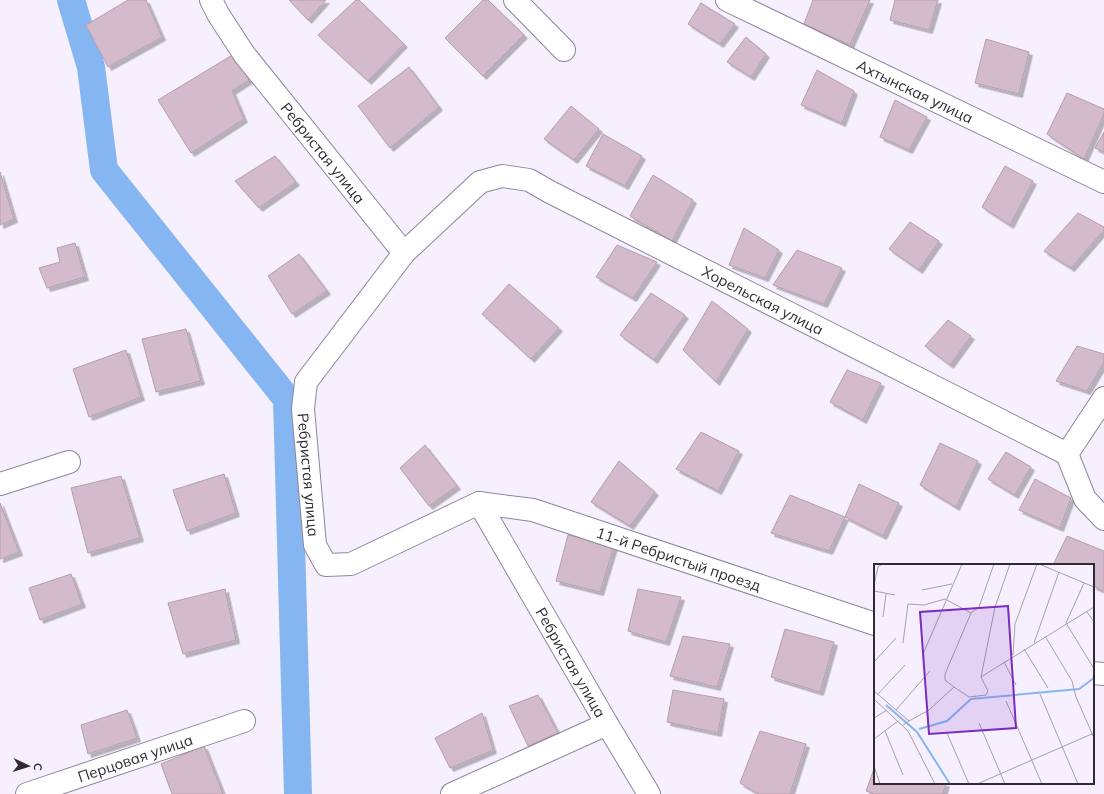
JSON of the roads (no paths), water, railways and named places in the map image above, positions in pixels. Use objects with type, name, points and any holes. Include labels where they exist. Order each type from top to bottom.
[{"type":"street","name":"Ребристая улица","points":[[211,0],[218,14],[244,54],[404,253],[306,382],[303,409],[315,545],[326,565],[351,564],[479,503],[649,794]]},
{"type":"street","points":[[515,0],[564,50]]},
{"type":"street","name":"Ахтынская улица","points":[[727,0],[1104,182]]},
{"type":"street","name":"Хорельская улица","points":[[404,253],[480,182],[502,176],[529,180],[1067,454]]},
{"type":"street","points":[[1104,398],[1067,454],[1085,499],[1104,519]]},
{"type":"street","points":[[0,484],[69,462]]},
{"type":"street","name":"11-й Ребристый проезд","points":[[479,503],[533,510],[874,624]]},
{"type":"street","points":[[1094,673],[1104,674]]},
{"type":"street","name":"Перцовая улица","points":[[27,794],[244,721]]},
{"type":"street","points":[[452,794],[607,724]]},
{"type":"waterway","points":[[71,0],[91,67],[104,170],[287,399],[298,794]]}]
